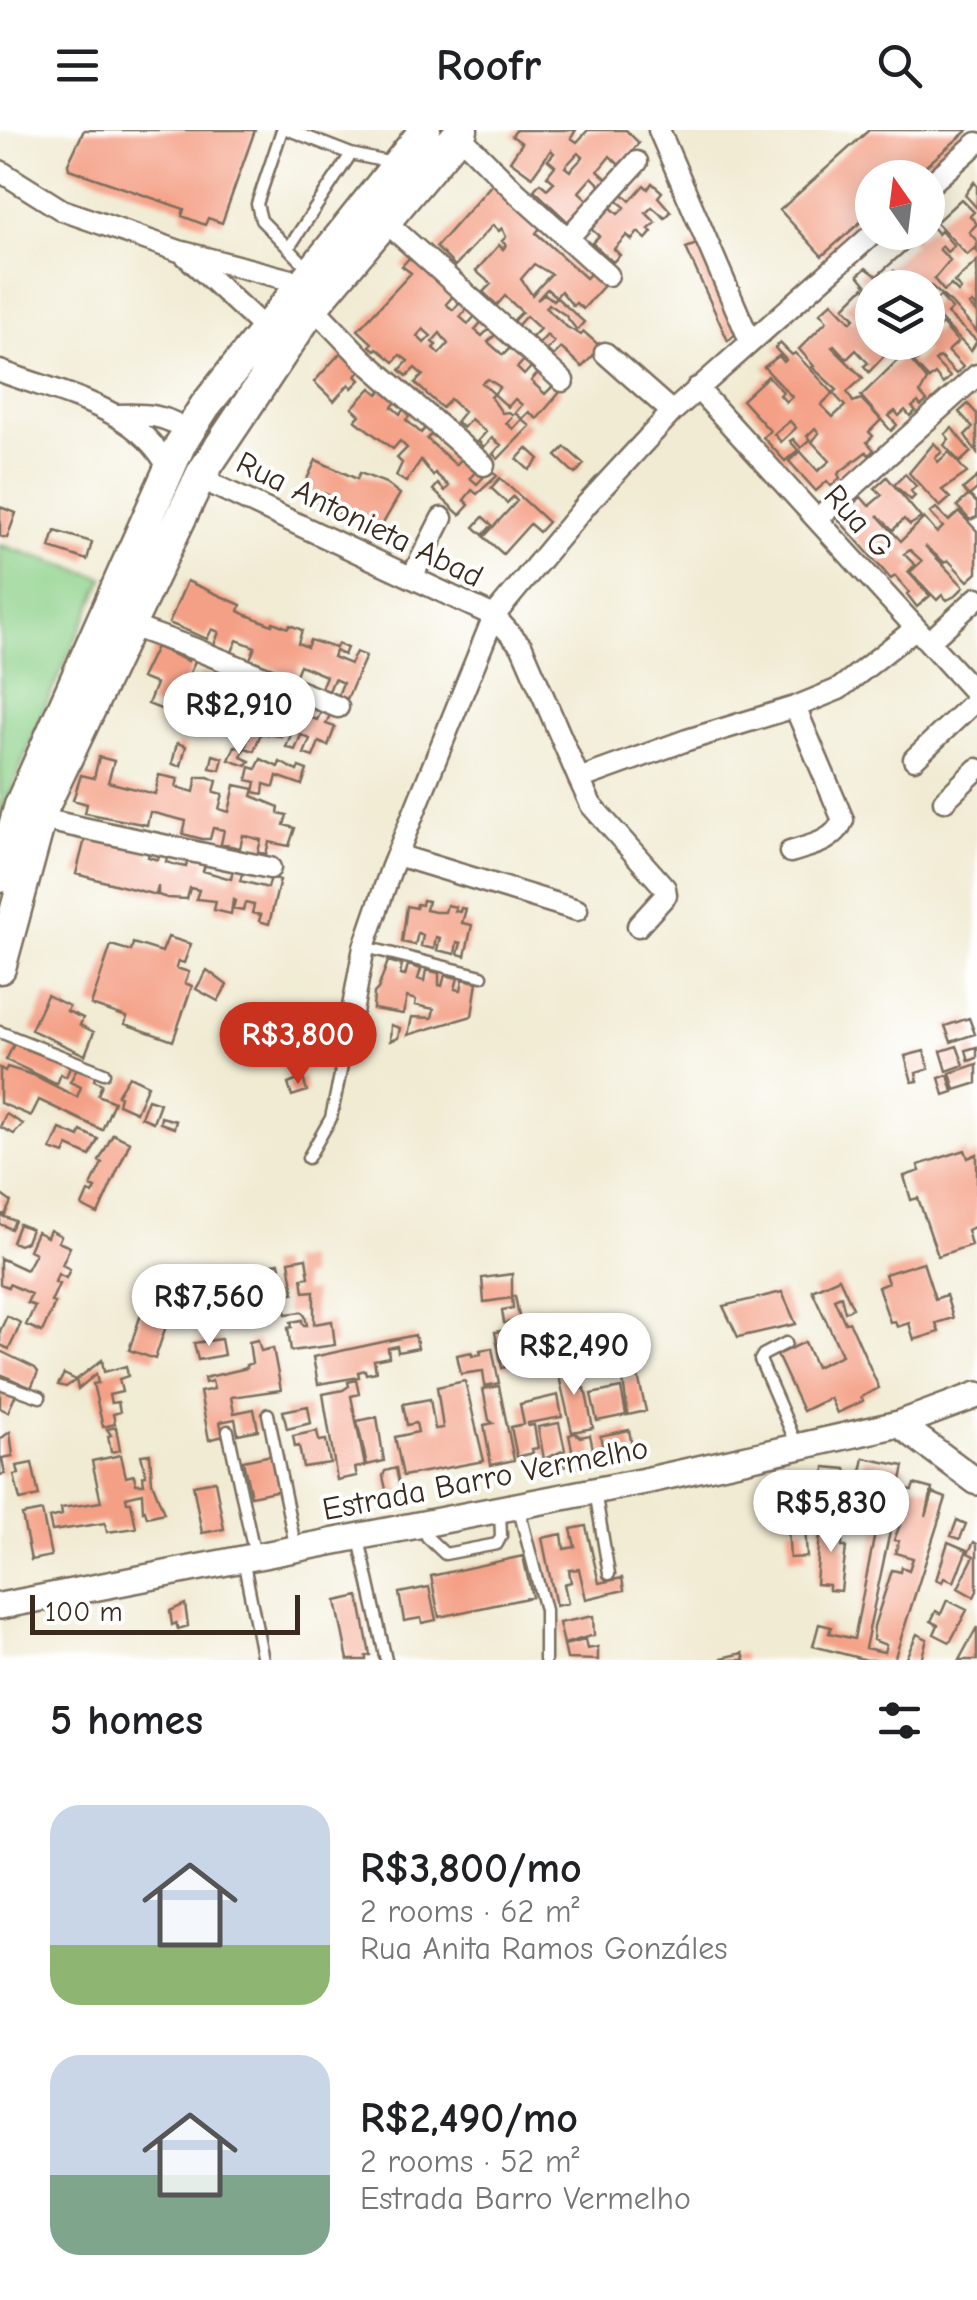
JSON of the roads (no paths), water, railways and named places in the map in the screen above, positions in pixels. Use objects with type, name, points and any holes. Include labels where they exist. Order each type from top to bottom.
[{"type":"main road","points":[[0,968],[41,818],[202,473],[309,287],[425,130]]},
{"type":"main road","points":[[0,877],[20,806],[188,433],[265,329],[387,223],[461,132]]},
{"type":"main road","points":[[185,508],[188,433]]},
{"type":"street","points":[[659,130],[750,342]]},
{"type":"street","points":[[461,132],[608,275]]},
{"type":"street","points":[[945,171],[977,143]]},
{"type":"street","points":[[568,238],[637,162]]},
{"type":"street","points":[[0,171],[62,210],[180,251],[309,287],[362,358],[484,465]]},
{"type":"street","points":[[387,223],[562,381]]},
{"type":"street","points":[[344,1056],[364,946],[396,855],[494,616],[587,504],[672,412],[855,250]]},
{"type":"street","points":[[180,251],[265,329]]},
{"type":"street","points":[[605,353],[672,412]]},
{"type":"street","points":[[0,371],[118,415],[156,445],[169,468]]},
{"type":"street","points":[[817,520],[977,375]]},
{"type":"street","name":"Rua G","points":[[697,388],[977,697]]},
{"type":"street","points":[[118,415],[151,416],[174,422],[188,433]]},
{"type":"street","name":"Rua Antonieta Abad","points":[[202,473],[216,486],[494,616]]},
{"type":"street","points":[[412,577],[442,518]]},
{"type":"street","points":[[579,780],[686,740],[794,707],[838,688],[977,598]]},
{"type":"street","points":[[494,616],[522,646],[591,805],[665,888],[662,904],[638,926]]},
{"type":"street","points":[[128,625],[338,707]]},
{"type":"street","points":[[914,759],[977,697]]},
{"type":"street","points":[[790,852],[830,839],[843,820],[794,707]]},
{"type":"street","points":[[944,800],[977,770]]},
{"type":"street","points":[[41,818],[270,868]]},
{"type":"street","points":[[396,855],[577,910]]},
{"type":"street","name":"Estrada Barro Vermelho","points":[[0,1606],[595,1490],[899,1424],[977,1395]]},
{"type":"street","points":[[899,1424],[977,1482]]},
{"type":"lane","points":[[282,130],[257,204],[261,220],[290,246],[309,287]]},
{"type":"lane","points":[[289,130],[351,154],[398,165]]},
{"type":"lane","points":[[290,246],[351,154]]},
{"type":"lane","points":[[364,946],[482,976]]},
{"type":"lane","points":[[0,1032],[104,1074]]},
{"type":"lane","points":[[308,1158],[331,1118],[344,1056]]},
{"type":"lane","points":[[786,1344],[760,1360],[798,1446]]},
{"type":"lane","points":[[0,1383],[40,1397]]},
{"type":"lane","points":[[268,1414],[296,1548]]},
{"type":"lane","points":[[228,1431],[263,1660]]},
{"type":"lane","points":[[595,1490],[609,1574]]},
{"type":"lane","points":[[509,1507],[545,1610],[545,1660]]},
{"type":"lane","points":[[358,1536],[386,1660]]}]
